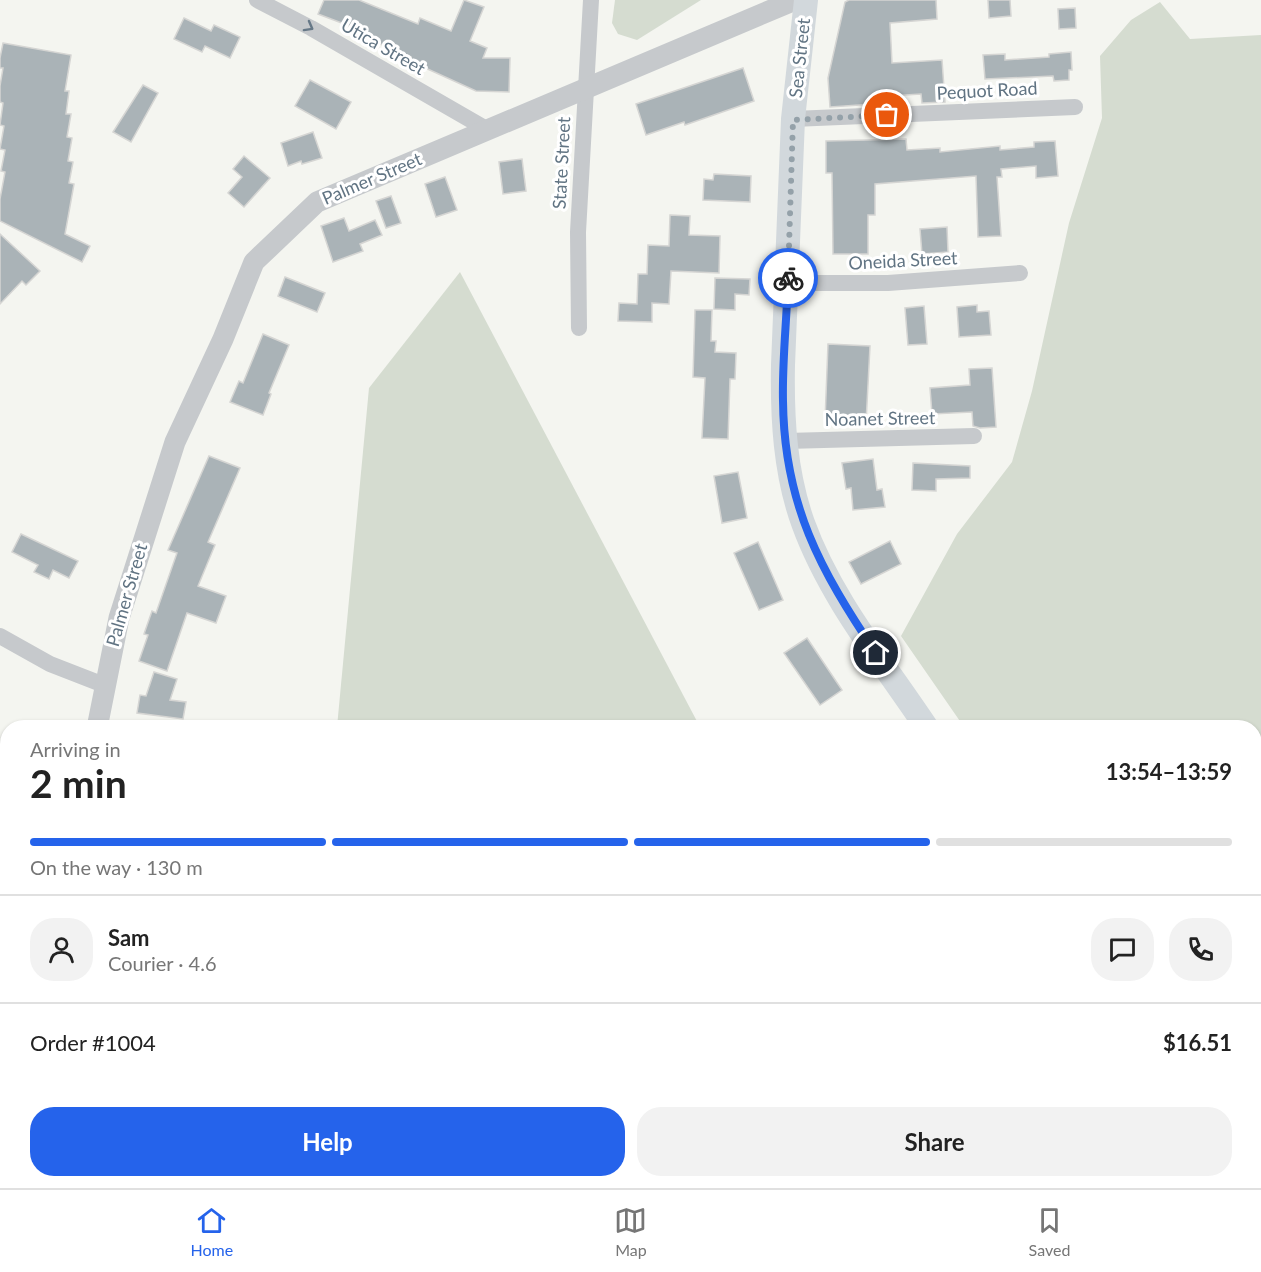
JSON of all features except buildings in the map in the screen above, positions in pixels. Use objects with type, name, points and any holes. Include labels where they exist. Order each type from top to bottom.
[{"type":"main road","name":"Sea Street","points":[[806,0],[793,120],[783,403],[792,486],[803,523],[838,597],[922,720]]},
{"type":"street","name":"Utica Street","points":[[258,0],[488,130]]},
{"type":"street","name":"State Street","points":[[579,328],[579,232],[591,0]]},
{"type":"street","name":"Palmer Street","points":[[98,720],[119,618],[175,442],[223,339],[254,262],[317,202],[795,0]]},
{"type":"street","name":"Pequot Road","points":[[793,120],[1075,107]]},
{"type":"street","name":"Oneida Street","points":[[788,283],[888,283],[1020,273]]},
{"type":"street","name":"Noanet Street","points":[[786,441],[974,436]]},
{"type":"street","points":[[0,636],[50,664],[104,685]]},
{"type":"shaded area","points":[[615,0],[701,0],[637,40],[618,34],[612,23]]},
{"type":"shaded area","points":[[1160,2],[1190,39],[1261,35],[1261,720],[959,720],[901,636],[957,534],[1012,462],[1032,391],[1069,223],[1102,118],[1100,56],[1131,20]]},
{"type":"shaded area","points":[[460,272],[696,720],[338,720],[369,388]]},
{"type":"way so far","points":[[788,278],[793,120],[887,115]]},
{"type":"route","points":[[788,278],[783,403],[792,486],[803,523],[838,597],[876,653]]}]
